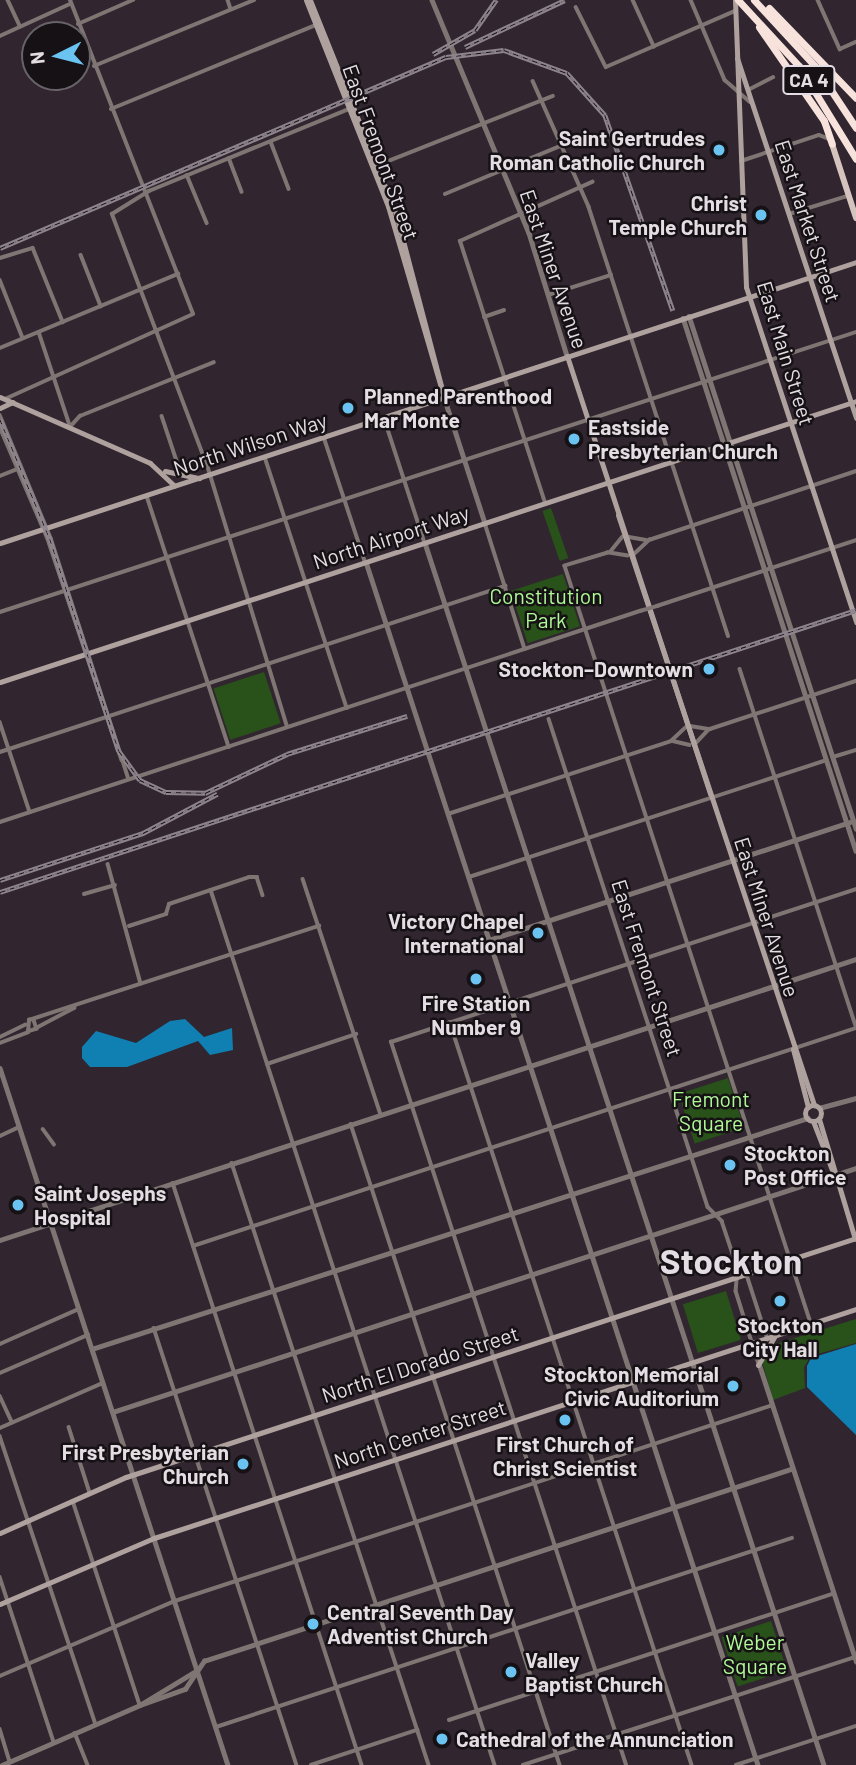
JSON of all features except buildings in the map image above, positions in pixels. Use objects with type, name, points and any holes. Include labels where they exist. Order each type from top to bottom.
[{"type":"highway","name":"CA 4","points":[[736,0],[750,11],[820,94],[856,159]]},
{"type":"highway","name":"CA 4","points":[[756,0],[815,66],[856,128]]},
{"type":"highway","points":[[756,0],[856,98]]},
{"type":"highway","points":[[750,11],[824,121],[832,144]]},
{"type":"main road","name":"East Fremont Street","points":[[308,0],[349,108],[376,167]]},
{"type":"main road","name":"East Fremont Street","points":[[308,0],[376,167],[444,397]]},
{"type":"main road","name":"East Main Street","points":[[736,0],[736,90],[749,297],[856,622]]},
{"type":"main road","name":"East Market Street","points":[[737,58],[853,402],[856,418]]},
{"type":"main road","points":[[832,144],[856,218]]},
{"type":"main road","name":"North Wilson Way","points":[[0,543],[856,262]]},
{"type":"main road","name":"East Miner Avenue","points":[[567,356],[856,1239]]},
{"type":"main road","points":[[3,398],[165,471],[180,470],[199,478]]},
{"type":"main road","points":[[0,408],[13,402]]},
{"type":"main road","name":"North Airport Way","points":[[0,682],[853,402]]},
{"type":"main road","points":[[165,471],[174,485]]},
{"type":"main road","name":"East Miner Avenue","points":[[793,1049],[801,1082],[815,1112]]},
{"type":"main road","points":[[801,1082],[810,1093]]},
{"type":"main road","name":"North El Dorado Street","points":[[0,1533],[133,1475],[856,1239]]},
{"type":"main road","name":"North Center Street","points":[[0,1604],[154,1538],[856,1309]]},
{"type":"main road","points":[[758,1365],[762,1349],[776,1334]]},
{"type":"street","points":[[8,0],[20,26]]},
{"type":"street","points":[[85,21],[134,0]]},
{"type":"street","points":[[228,0],[232,9]]},
{"type":"street","points":[[94,66],[254,0]]},
{"type":"street","name":"East Miner Avenue","points":[[432,0],[482,127],[521,214],[567,356]]},
{"type":"street","points":[[633,0],[653,46]]},
{"type":"street","name":"East Market Street","points":[[691,0],[736,90],[757,113]]},
{"type":"street","points":[[818,0],[840,50],[856,42]]},
{"type":"street","points":[[0,36],[70,2],[77,21]]},
{"type":"street","points":[[576,7],[601,66],[735,12]]},
{"type":"street","points":[[111,109],[316,25]]},
{"type":"street","points":[[3,398],[193,314],[91,58]]},
{"type":"street","points":[[748,90],[773,77]]},
{"type":"street","points":[[533,81],[580,187],[611,275],[728,636]]},
{"type":"street","points":[[376,167],[482,127],[553,96]]},
{"type":"street","points":[[288,727],[176,377],[112,217],[119,209],[187,175],[349,108]]},
{"type":"street","points":[[740,161],[820,135],[832,144]]},
{"type":"street","points":[[445,194],[577,139]]},
{"type":"street","points":[[271,141],[289,188]]},
{"type":"street","points":[[229,157],[242,192]]},
{"type":"street","points":[[187,175],[207,223]]},
{"type":"street","points":[[545,503],[460,242],[592,182]]},
{"type":"street","points":[[789,214],[849,196]]},
{"type":"street","points":[[0,258],[30,247],[64,322]]},
{"type":"street","points":[[81,255],[102,306]]},
{"type":"street","points":[[0,348],[178,274]]},
{"type":"street","points":[[548,295],[611,275]]},
{"type":"street","points":[[0,279],[23,338]]},
{"type":"street","points":[[484,317],[505,310]]},
{"type":"street","points":[[686,317],[710,379],[751,505],[830,758],[856,851]]},
{"type":"street","points":[[686,317],[703,381],[764,570],[810,696]]},
{"type":"street","points":[[39,332],[55,373],[70,427]]},
{"type":"street","points":[[0,612],[856,332]]},
{"type":"street","points":[[70,427],[80,416],[214,362]]},
{"type":"street","name":"East Fremont Street","points":[[444,397],[525,649]]},
{"type":"street","points":[[0,415],[45,528],[129,779]]},
{"type":"street","points":[[162,416],[180,470]]},
{"type":"street","points":[[384,417],[824,1765]]},
{"type":"street","points":[[0,427],[20,468]]},
{"type":"street","points":[[324,437],[758,1765]]},
{"type":"street","points":[[265,456],[347,708]]},
{"type":"street","points":[[0,476],[20,468]]},
{"type":"street","points":[[811,1323],[565,566],[608,553],[631,555],[649,540],[856,471]]},
{"type":"street","points":[[146,495],[229,747]]},
{"type":"street","points":[[608,553],[625,537],[649,540]]},
{"type":"street","points":[[0,822],[856,540]]},
{"type":"street","points":[[0,752],[505,586]]},
{"type":"street","points":[[193,1246],[856,1027],[740,669]]},
{"type":"street","points":[[671,741],[693,744],[710,729],[856,681]]},
{"type":"street","name":"East Fremont Street","points":[[549,719],[690,1153],[715,1214],[737,1279],[752,1342]]},
{"type":"street","points":[[0,723],[30,812]]},
{"type":"street","points":[[448,814],[671,741],[687,727],[710,729]]},
{"type":"street","points":[[469,877],[856,750]]},
{"type":"street","points":[[830,758],[856,828]]},
{"type":"street","points":[[489,940],[855,820]]},
{"type":"street","points":[[108,864],[129,926],[141,984]]},
{"type":"street","points":[[129,926],[211,890],[257,877],[263,895]]},
{"type":"street","points":[[303,878],[381,1115]]},
{"type":"street","points":[[84,894],[115,885]]},
{"type":"street","points":[[626,1765],[391,1042],[856,889]]},
{"type":"street","points":[[211,890],[495,1765]]},
{"type":"street","points":[[0,1040],[34,1020],[319,926]]},
{"type":"street","points":[[0,1240],[856,959]]},
{"type":"street","points":[[0,1040],[29,1032],[75,1007]]},
{"type":"street","points":[[34,1020],[38,1027]]},
{"type":"street","points":[[450,1022],[692,1765]]},
{"type":"street","points":[[25,1026],[29,1032]]},
{"type":"street","points":[[267,1064],[356,1034]]},
{"type":"street","points":[[0,1068],[228,1765]]},
{"type":"street","points":[[92,1349],[856,1098]]},
{"type":"street","points":[[351,1124],[560,1765]]},
{"type":"street","points":[[0,1136],[19,1127]]},
{"type":"street","points":[[43,1129],[54,1144]]},
{"type":"street","points":[[232,1163],[429,1765]]},
{"type":"street","points":[[113,1412],[856,1168]]},
{"type":"street","points":[[173,1183],[362,1765]]},
{"type":"street","points":[[747,1275],[767,1337]]},
{"type":"street","points":[[0,1344],[79,1309]]},
{"type":"street","points":[[154,1328],[296,1765]]},
{"type":"street","points":[[0,1373],[88,1335]]},
{"type":"street","points":[[523,1765],[855,1659],[770,1405],[752,1342]]},
{"type":"street","points":[[0,1427],[103,1383]]},
{"type":"street","points":[[0,1396],[12,1422]]},
{"type":"street","points":[[0,1676],[174,1601],[770,1405]]},
{"type":"street","points":[[69,1427],[90,1493]]},
{"type":"street","points":[[0,1436],[51,1581],[96,1724]]},
{"type":"street","points":[[187,1686],[204,1661],[792,1469]]},
{"type":"street","points":[[73,1501],[140,1705]]},
{"type":"street","points":[[216,1727],[792,1538]]},
{"type":"street","points":[[0,1577],[54,1742]]},
{"type":"street","points":[[449,1720],[832,1594]]},
{"type":"street","points":[[140,1705],[197,1670]]},
{"type":"street","points":[[2,1765],[187,1686],[204,1689]]},
{"type":"street","points":[[736,1765],[856,1726]]},
{"type":"street","points":[[0,1729],[10,1761]]},
{"type":"street","points":[[311,1765],[417,1730]]},
{"type":"street","points":[[75,1733],[88,1765]]},
{"type":"green space","points":[[551,508],[568,558],[560,561],[542,511]]},
{"type":"green space","name":"Constitution Park","points":[[563,574],[580,626],[528,643],[511,591]]},
{"type":"green space","points":[[264,672],[281,723],[230,740],[214,688]]},
{"type":"green space","name":"Fremont Square","points":[[728,1078],[744,1127],[695,1144],[679,1094]]},
{"type":"green space","points":[[726,1291],[741,1340],[698,1353],[683,1304]]},
{"type":"green space","points":[[856,1319],[856,1343],[811,1356],[804,1367],[805,1388],[773,1400],[762,1361],[766,1347]]},
{"type":"green space","name":"Weber Square","points":[[771,1621],[787,1670],[738,1687],[722,1637]]},
{"type":"water","points":[[185,1019],[204,1037],[232,1028],[233,1050],[210,1055],[198,1041],[127,1067],[90,1067],[82,1058],[82,1047],[96,1031],[136,1043],[170,1021]]},
{"type":"water","points":[[856,1344],[856,1435],[807,1387],[807,1366],[811,1358]]},
{"type":"railway","points":[[433,54],[475,30],[496,0]]},
{"type":"railway","points":[[465,47],[565,0]]},
{"type":"railway","points":[[0,248],[446,57],[504,50],[567,73],[605,115],[673,310]]},
{"type":"railway","points":[[0,419],[50,539],[119,751],[140,780],[166,792],[205,793],[287,754],[407,716]]},
{"type":"railway","points":[[0,892],[856,610]]},
{"type":"railway","points":[[0,880],[143,833],[217,794]]},
{"type":"place","name":"Saint Gertrudes Roman Catholic Church","points":[[719,150]]},
{"type":"place","name":"Christ Temple Church","points":[[761,215]]},
{"type":"place","name":"Planned Parenthood Mar Monte","points":[[348,408]]},
{"type":"place","name":"Eastside Presbyterian Church","points":[[574,439]]},
{"type":"place","name":"Stockton–Downtown","points":[[709,669]]},
{"type":"place","name":"Victory Chapel International","points":[[538,933]]},
{"type":"place","name":"Fire Station Number 9","points":[[476,979]]},
{"type":"place","name":"Stockton Post Office","points":[[730,1165]]},
{"type":"place","name":"Saint Josephs Hospital","points":[[18,1205]]},
{"type":"place","name":"Stockton City Hall","points":[[780,1301]]},
{"type":"place","name":"Stockton Memorial Civic Auditorium","points":[[733,1386]]},
{"type":"place","name":"First Church of Christ Scientist","points":[[565,1420]]},
{"type":"place","name":"First Presbyterian Church","points":[[243,1464]]},
{"type":"place","name":"Central Seventh Day Adventist Church","points":[[313,1624]]},
{"type":"place","name":"Valley Baptist Church","points":[[511,1672]]},
{"type":"place","name":"Cathedral of the Annunciation","points":[[442,1739]]},
{"type":"district","name":"Stockton","points":[[731,1260]]}]
